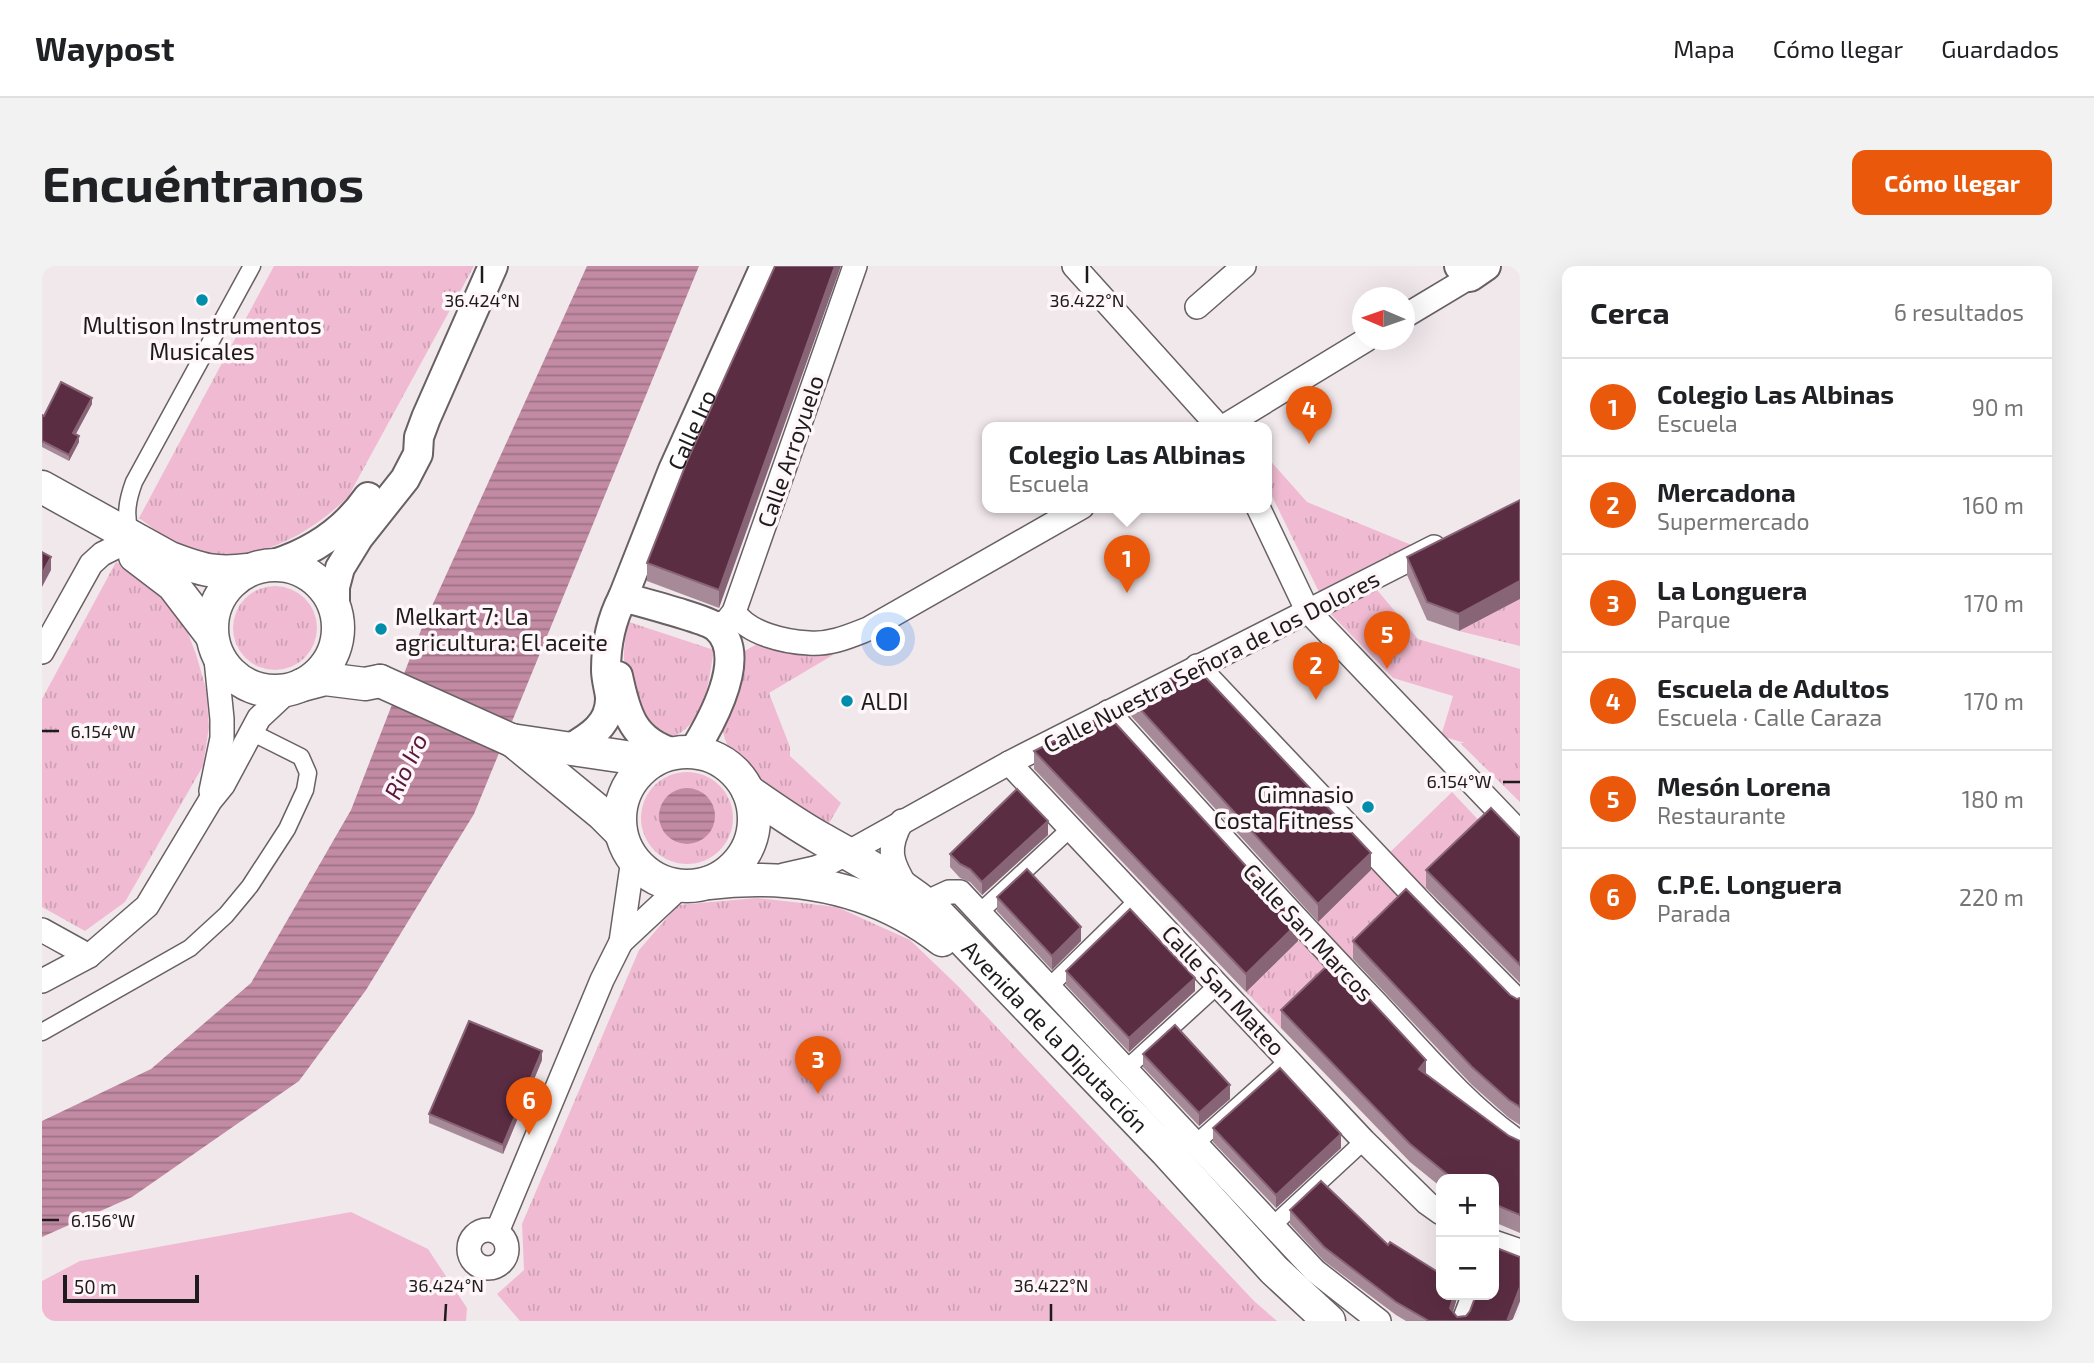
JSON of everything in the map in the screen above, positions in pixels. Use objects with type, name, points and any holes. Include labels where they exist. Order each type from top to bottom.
[{"type":"main road","points":[[42,487],[124,541],[173,585],[213,642],[229,671],[250,687],[263,691],[296,688],[325,679],[365,684],[380,681],[511,740],[602,814],[654,877],[694,884],[732,868],[749,845],[754,818],[748,791],[731,768],[707,754],[673,755],[569,749],[511,740]]},
{"type":"main road","points":[[42,505],[124,541],[193,567],[220,573],[287,565],[312,575],[321,584],[337,620],[344,647],[374,668],[380,681]]},
{"type":"main road","points":[[213,642],[214,609],[219,597],[227,586],[261,567]]},
{"type":"main road","points":[[296,688],[323,670],[336,646],[337,620]]},
{"type":"main road","points":[[627,846],[621,806],[626,792],[637,774],[673,755]]},
{"type":"main road","name":"Avenida de la Diputación","points":[[748,791],[791,821],[916,895],[959,933],[1166,1151],[1274,1270],[1329,1321]]},
{"type":"main road","name":"Avenida de la Diputación","points":[[694,884],[757,880],[844,890],[874,899],[902,913],[950,946],[1211,1226],[1304,1321]]},
{"type":"street","points":[[42,652],[91,564],[124,541],[126,502],[134,482],[252,266]]},
{"type":"street","name":"Calle Iro","points":[[569,749],[593,736],[606,718],[610,700],[606,671],[614,614],[681,473],[749,314],[765,266]]},
{"type":"street","name":"Calle Arroyuelo","points":[[724,619],[821,340],[855,266]]},
{"type":"street","points":[[1074,266],[1216,422]]},
{"type":"street","points":[[1197,307],[1244,266]]},
{"type":"street","points":[[1415,309],[1472,270]]},
{"type":"street","points":[[337,620],[335,587],[340,568],[359,537],[405,479],[418,454],[419,437],[488,273]]},
{"type":"street","points":[[1229,422],[1352,348]]},
{"type":"street","points":[[261,567],[296,557],[331,536],[348,522],[403,446],[419,437]]},
{"type":"street","points":[[623,597],[742,622],[768,635],[810,643],[840,640],[868,629],[1071,513]]},
{"type":"street","points":[[1261,513],[1307,610],[1520,833]]},
{"type":"street","name":"Calle Nuestra Señora de los Dolores","points":[[757,880],[815,868],[847,853],[1009,763],[1452,537]]},
{"type":"street","name":"Calle Iro","points":[[623,597],[617,650],[618,673],[628,715],[640,735],[673,755]]},
{"type":"street","points":[[673,755],[710,725],[723,691],[729,658],[724,619]]},
{"type":"street","points":[[729,658],[744,639],[768,635]]},
{"type":"street","points":[[210,801],[222,738],[213,642]]},
{"type":"street","points":[[1197,666],[1520,1003]]},
{"type":"street","points":[[42,981],[89,956],[147,906],[210,801],[223,785],[251,732],[269,707],[296,688]]},
{"type":"street","name":"Calle San Marcos","points":[[1108,712],[1291,915],[1397,1026],[1489,1120],[1520,1143]]},
{"type":"street","points":[[42,1032],[190,948],[226,915],[250,886],[288,829],[305,790],[308,773],[301,757],[251,732]]},
{"type":"street","name":"Calle San Mateo","points":[[1009,763],[1364,1140],[1436,1209]]},
{"type":"street","points":[[902,821],[895,834],[892,853],[895,868],[916,895],[960,892],[1315,1271],[1379,1321]]},
{"type":"street","points":[[980,912],[1071,828]]},
{"type":"street","points":[[497,1232],[602,980],[621,942],[627,846]]},
{"type":"street","points":[[621,942],[694,884]]},
{"type":"street","points":[[1049,987],[1139,899]]},
{"type":"street","points":[[42,930],[89,956]]},
{"type":"street","points":[[1126,1069],[1219,984]]},
{"type":"street","points":[[1195,1144],[1289,1060]]},
{"type":"street","points":[[1272,1226],[1364,1140]]},
{"type":"street","points":[[1499,1244],[1520,1251]]},
{"type":"street","points":[[1460,1321],[1468,1300]]},
{"type":"green space","points":[[274,266],[474,266],[348,497],[312,526],[271,547],[249,553],[203,553],[180,545],[139,518]]},
{"type":"green space","points":[[1272,463],[1307,502],[1414,546],[1319,592],[1272,496]]},
{"type":"green space","points":[[116,562],[147,580],[166,597],[184,623],[206,689],[209,727],[203,766],[125,902],[85,931],[42,907],[42,699]]},
{"type":"green space","points":[[1373,585],[1418,639],[1520,669],[1520,802],[1460,743],[1465,743],[1441,736],[1453,696],[1393,678],[1326,609]]},
{"type":"green space","points":[[275,586],[291,589],[305,598],[314,612],[317,628],[314,644],[305,658],[291,667],[275,670],[259,667],[245,658],[236,644],[233,628],[236,612],[245,598],[259,589]]},
{"type":"green space","points":[[1520,599],[1520,646],[1459,631]]},
{"type":"green space","points":[[629,622],[714,650],[707,690],[698,714],[681,733],[668,740],[648,730],[627,678],[624,653]]},
{"type":"green space","points":[[757,644],[833,655],[769,693],[790,747],[790,756],[841,803],[826,828],[766,786],[737,759],[727,745],[723,731],[726,704],[741,653]]},
{"type":"green space","points":[[687,772],[705,775],[720,785],[730,800],[733,818],[730,836],[720,851],[705,861],[687,864],[669,861],[654,851],[644,836],[641,818],[644,800],[654,785],[669,775]]},
{"type":"green space","points":[[1452,792],[1487,829],[1281,1028],[1246,992]]},
{"type":"green space","points":[[757,898],[837,907],[910,940],[958,986],[1254,1301],[1277,1321],[520,1321],[497,1294],[524,1270],[522,1224],[639,950],[678,905]]},
{"type":"green space","points":[[351,1212],[428,1249],[467,1308],[466,1321],[42,1321],[42,1281],[80,1261]]},
{"type":"water","name":"Rio Iro","points":[[587,266],[699,266],[474,814],[366,990],[299,1081],[132,1197],[42,1237],[42,1121],[151,1069],[251,983],[351,810],[421,630]]},
{"type":"water","points":[[681,788],[693,788],[707,796],[715,810],[713,827],[707,836],[693,844],[681,844],[664,832],[659,822],[659,810],[671,793]]},
{"type":"building","points":[[775,266],[835,266],[719,590],[647,563],[688,459]]},
{"type":"building","points":[[61,382],[92,398],[73,433],[79,436],[69,455],[42,441],[42,415],[44,416]]},
{"type":"building","points":[[1520,500],[1520,581],[1459,614],[1427,602],[1407,557]]},
{"type":"building","points":[[42,552],[51,557],[42,574]]},
{"type":"building","points":[[1195,666],[1371,853],[1318,904],[1131,699]]},
{"type":"building","points":[[1107,714],[1298,923],[1246,974],[1034,751]]},
{"type":"building","points":[[1017,789],[1048,821],[982,882],[950,854]]},
{"type":"building","points":[[1491,808],[1520,838],[1520,965],[1426,870]]},
{"type":"building","points":[[1027,869],[1081,927],[1052,956],[997,897]]},
{"type":"building","points":[[1406,889],[1510,995],[1520,998],[1520,1107],[1472,1067],[1353,941]]},
{"type":"building","points":[[1130,909],[1195,978],[1129,1038],[1066,971]]},
{"type":"building","points":[[1333,960],[1426,1060],[1419,1069],[1509,1136],[1520,1141],[1520,1215],[1499,1206],[1499,1174],[1447,1174],[1410,1144],[1281,1010]]},
{"type":"building","points":[[469,1021],[542,1051],[503,1145],[429,1114]]},
{"type":"building","points":[[1175,1025],[1230,1085],[1199,1113],[1143,1054]]},
{"type":"building","points":[[1280,1068],[1341,1134],[1276,1195],[1213,1128]]},
{"type":"building","points":[[1321,1181],[1388,1245],[1390,1242],[1436,1271],[1436,1300],[1452,1300],[1450,1308],[1457,1317],[1466,1316],[1474,1300],[1499,1300],[1499,1249],[1520,1257],[1520,1287],[1507,1321],[1429,1321],[1396,1302],[1324,1247],[1290,1210]]},
{"type":"place","name":"Multison Instrumentos Musicales","points":[[202,300]]},
{"type":"place","name":"Escuela de Adultos","points":[[1309,444]]},
{"type":"place","name":"Colegio Las Albinas","points":[[1127,593]]},
{"type":"place","name":"Melkart 7: La agricultura: El aceite","points":[[381,629]]},
{"type":"place","name":"Mesón Lorena","points":[[1387,669]]},
{"type":"place","name":"Mercadona","points":[[1316,700]]},
{"type":"place","name":"ALDI","points":[[847,701]]},
{"type":"place","name":"Gimnasio Costa Fitness","points":[[1368,807]]},
{"type":"place","name":"La Longuera","points":[[818,1094]]},
{"type":"place","name":"C.P.E. Longuera","points":[[529,1135]]}]
